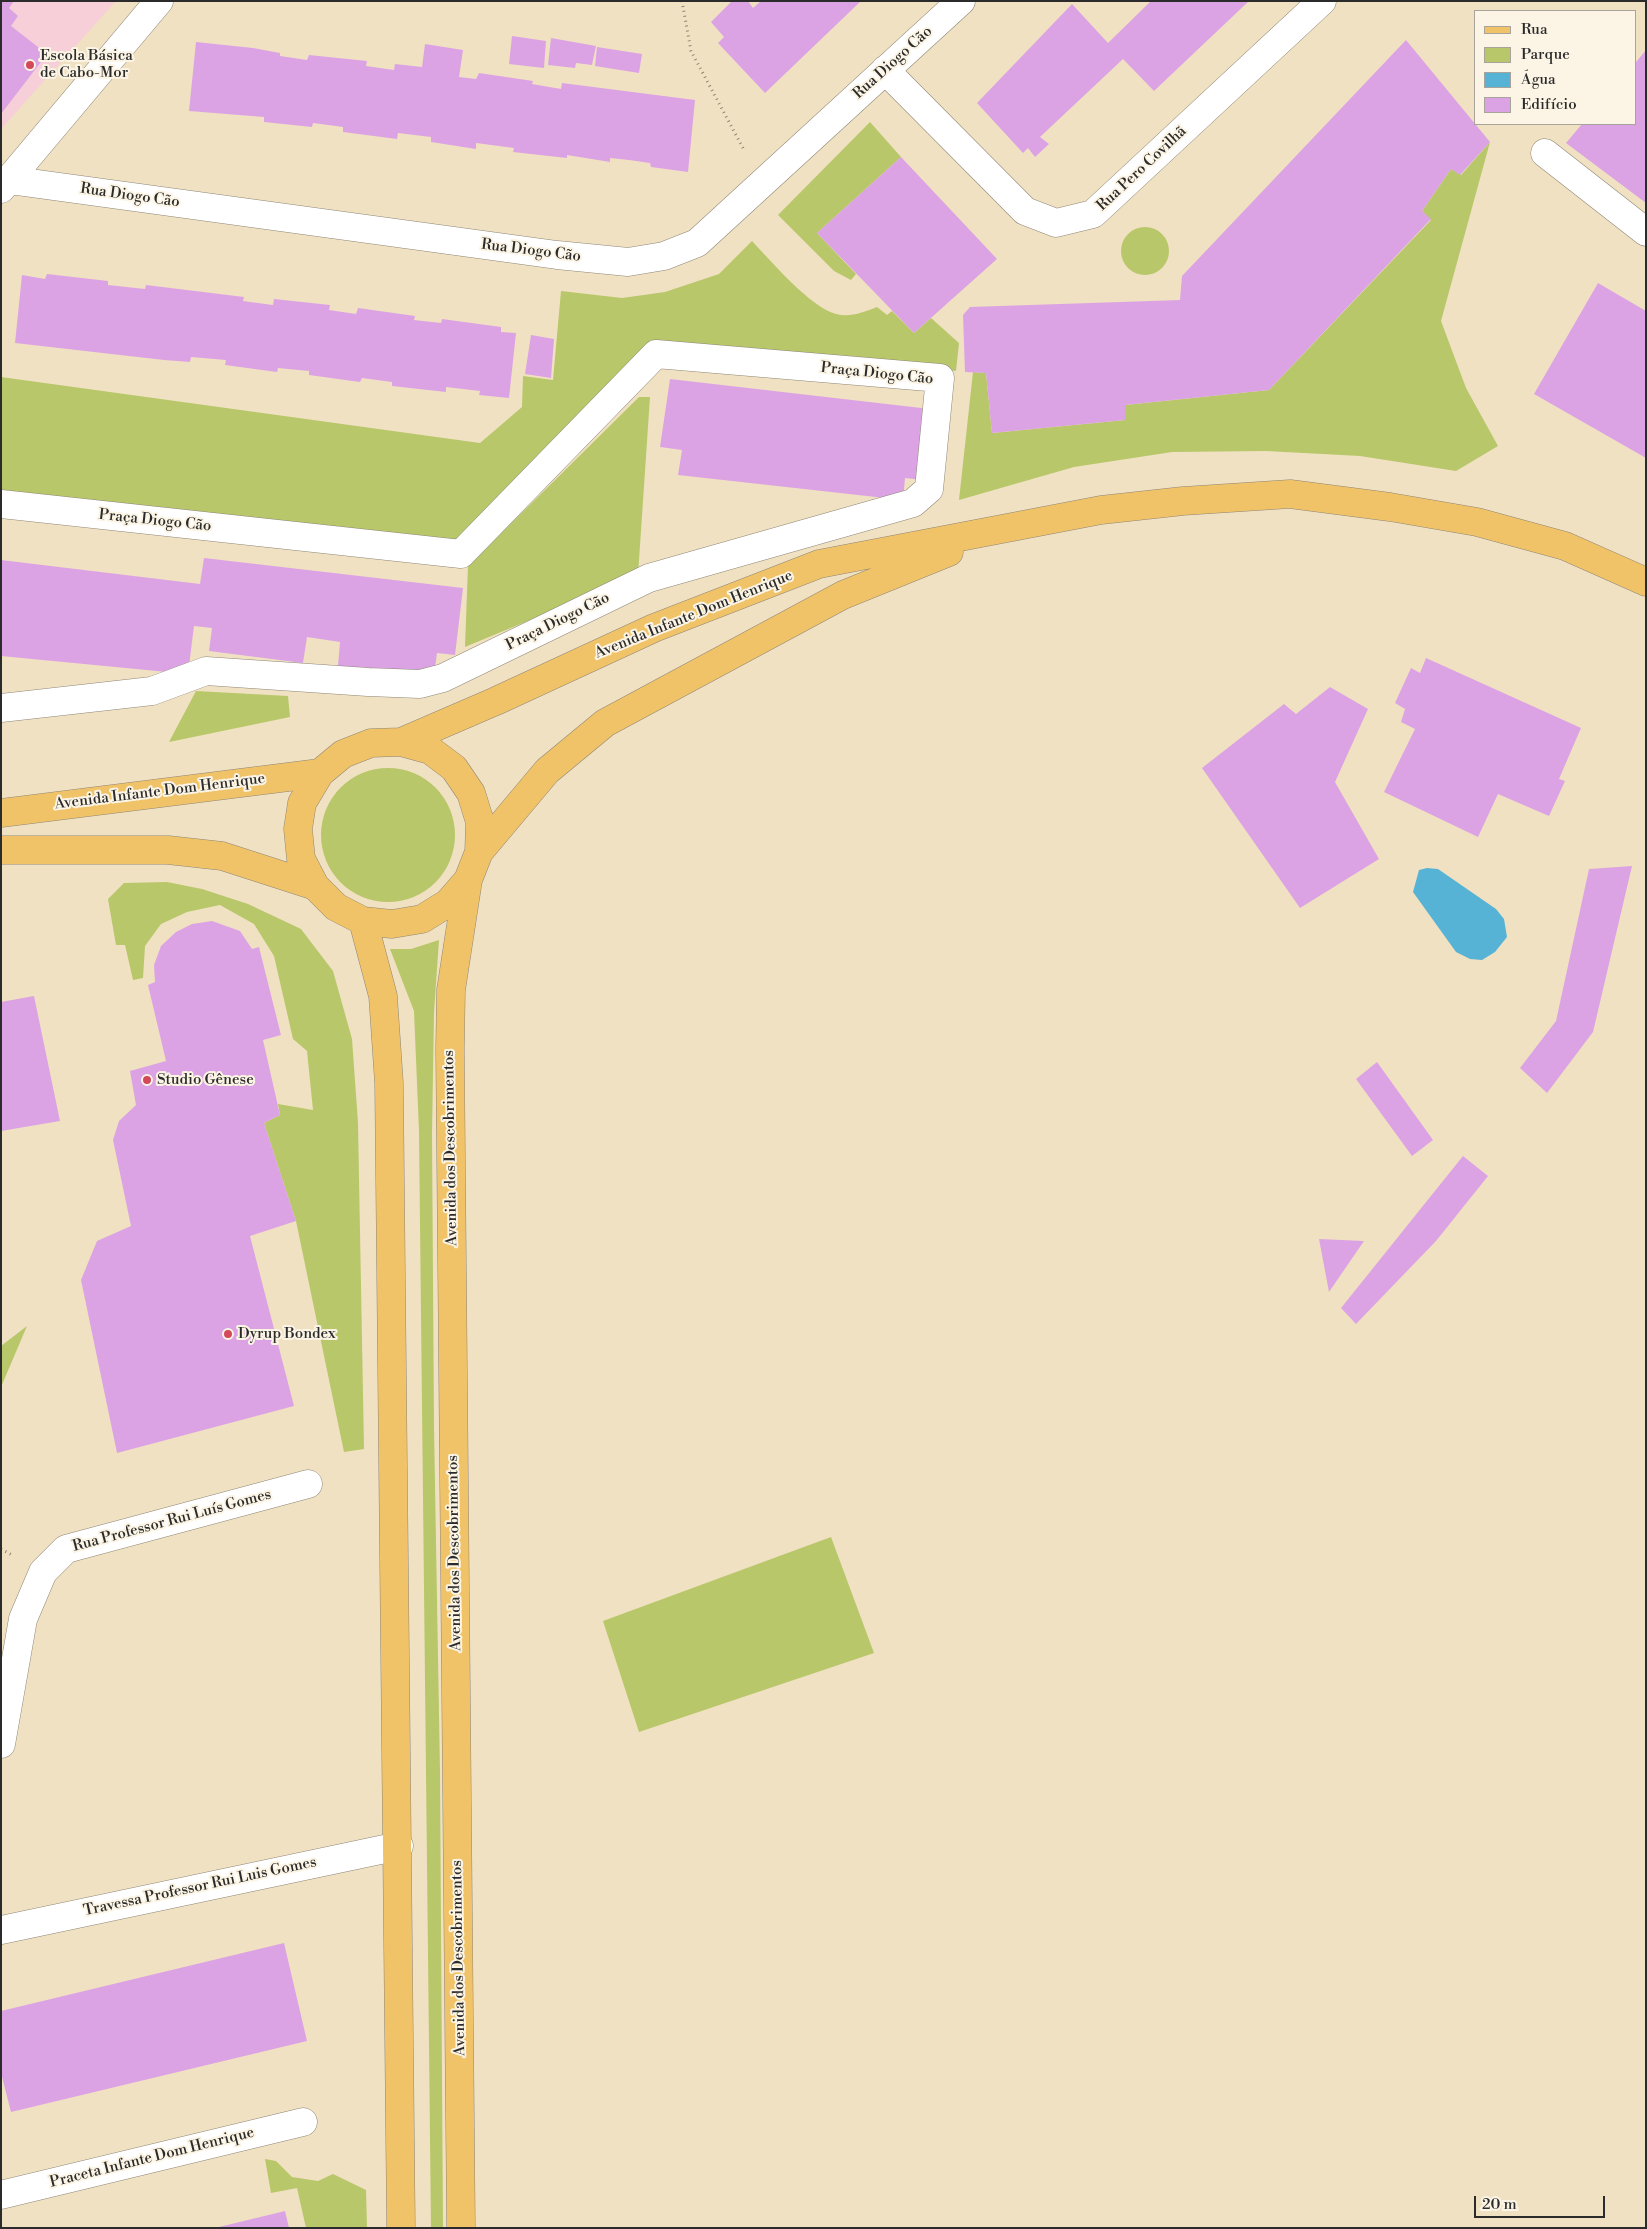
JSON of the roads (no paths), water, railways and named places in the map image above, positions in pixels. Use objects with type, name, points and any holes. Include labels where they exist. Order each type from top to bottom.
[{"type":"main road","name":"Avenida Infante Dom Henrique","points":[[401,742],[496,701],[654,628],[818,564],[1101,510],[1184,501],[1290,494],[1390,507],[1477,522],[1565,546],[1646,582]]},
{"type":"main road","name":"Avenida Infante Dom Henrique","points":[[478,852],[546,771],[605,723],[844,595],[1001,530]]},
{"type":"main road","name":"Avenida Infante Dom Henrique","points":[[401,742],[430,750],[454,768],[471,793],[480,822],[478,852],[468,880],[448,903],[422,919],[392,924],[363,921],[336,907],[315,886],[301,859],[298,829],[302,803],[320,773],[343,754],[371,743],[401,742]]},
{"type":"main road","name":"Avenida Infante Dom Henrique","points":[[1,813],[320,773]]},
{"type":"main road","name":"Avenida Infante Dom Henrique","points":[[1,850],[168,850],[222,856],[315,886]]},
{"type":"main road","name":"Avenida dos Descobrimentos","points":[[461,2228],[450,990],[468,880]]},
{"type":"main road","points":[[363,921],[383,996],[389,1083],[402,2228]]},
{"type":"street","points":[[5,185],[159,1]]},
{"type":"street","name":"Rua Diogo Cão","points":[[5,185],[548,254],[628,262],[664,256],[697,243],[961,1]]},
{"type":"street","name":"Rua Pero Covilhã","points":[[885,70],[1025,211],[1056,223],[1093,214],[1322,1]]},
{"type":"street","points":[[1545,153],[1646,232]]},
{"type":"street","name":"Praça Diogo Cão","points":[[1,504],[461,554],[656,354],[940,378],[928,489],[913,503],[649,578],[443,678],[420,684],[206,670],[152,691],[1,708]]},
{"type":"street","name":"Rua Professor Rui Luís Gomes","points":[[1,1744],[23,1619],[42,1572],[66,1549],[308,1484]]},
{"type":"street","name":"Travessa Professor Rui Luis Gomes","points":[[1,1930],[399,1846]]},
{"type":"street","name":"Praceta Infante Dom Henrique","points":[[1,2195],[303,2122]]},
{"type":"water","points":[[1427,868],[1438,869],[1496,909],[1504,919],[1507,937],[1495,952],[1482,960],[1470,959],[1456,952],[1413,892],[1419,870]]},
{"type":"place","name":"Escola Básica de Cabo-Mor","points":[[30,65]]},
{"type":"place","name":"Studio Gênese","points":[[147,1080]]},
{"type":"place","name":"Dyrup Bondex","points":[[228,1334]]}]
